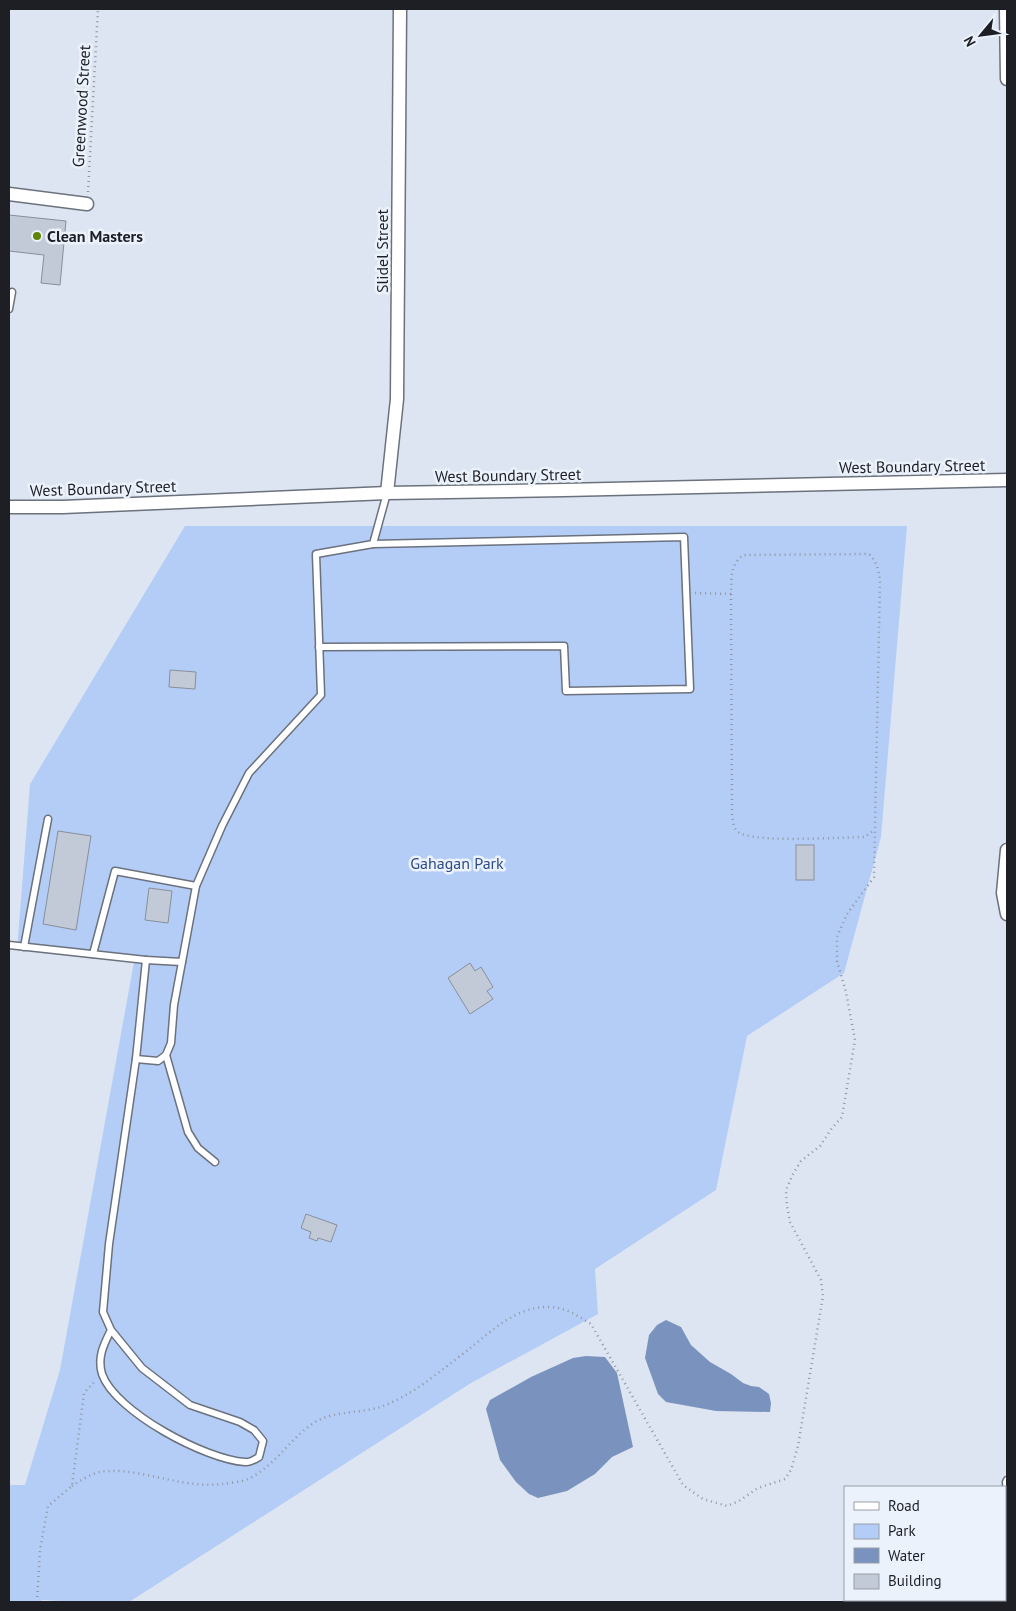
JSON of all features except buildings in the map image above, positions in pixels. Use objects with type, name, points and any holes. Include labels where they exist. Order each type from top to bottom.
[{"type":"street","name":"Slidel Street","points":[[387,493],[397,399],[400,9]]},
{"type":"street","points":[[1006,9],[1007,79]]},
{"type":"street","points":[[9,194],[87,204]]},
{"type":"street","name":"West Boundary Street","points":[[9,507],[387,493],[1007,480]]},
{"type":"street","points":[[1007,850],[1003,893],[1007,914]]},
{"type":"lane","points":[[9,308],[12,292]]},
{"type":"lane","points":[[373,544],[387,493]]},
{"type":"lane","points":[[136,1059],[158,1061],[166,1055],[171,1043],[176,997],[196,886],[222,826],[249,773],[321,695],[319,648],[316,554],[373,544],[684,537],[690,689],[566,691],[564,646],[319,648]]},
{"type":"lane","points":[[24,947],[48,819]]},
{"type":"lane","points":[[93,954],[115,872],[196,886]]},
{"type":"lane","points":[[9,945],[146,960],[182,962]]},
{"type":"lane","points":[[111,1330],[101,1351],[102,1374],[115,1394],[144,1420],[192,1446],[226,1458],[247,1463],[259,1457],[263,1441],[254,1430],[240,1422],[190,1405],[142,1368],[111,1330],[103,1312],[109,1244],[136,1059],[146,960]]},
{"type":"lane","points":[[166,1055],[188,1132],[198,1148],[216,1162]]},
{"type":"lane","points":[[1007,1480],[1007,1493]]},
{"type":"path","name":"Greenwood Street","points":[[87,204],[98,9]]},
{"type":"path","points":[[37,1602],[40,1550],[48,1506],[86,1477],[105,1471],[152,1475],[192,1484],[220,1484],[247,1480],[264,1469],[306,1429],[319,1420],[336,1414],[361,1412],[383,1406],[411,1393],[488,1333],[515,1315],[534,1308],[551,1307],[572,1312],[591,1324],[655,1438],[684,1485],[703,1499],[727,1506],[739,1501],[758,1488],[785,1479],[793,1462],[802,1426],[823,1296],[821,1280],[790,1222],[786,1190],[793,1174],[802,1161],[820,1146],[842,1117],[855,1040],[846,992],[837,961],[837,937],[847,914],[874,877],[875,829],[880,580],[878,566],[869,554],[743,555],[736,561],[732,569],[731,594],[732,816],[734,825],[737,831],[745,836],[772,838],[865,837],[875,829]]},
{"type":"path","points":[[686,593],[731,594]]},
{"type":"path","points":[[72,1486],[84,1393],[102,1374]]},
{"type":"green space","name":"Gahagan Park","points":[[185,526],[907,526],[881,837],[844,973],[747,1036],[716,1190],[595,1269],[598,1314],[471,1383],[129,1602],[42,1600],[41,1602],[9,1602],[9,1485],[25,1485],[60,1370],[134,962],[17,950],[30,784]]},
{"type":"water","points":[[666,1320],[681,1327],[691,1345],[710,1362],[743,1383],[759,1387],[769,1394],[770,1412],[716,1411],[666,1402],[658,1394],[645,1358],[649,1335],[657,1325]]},
{"type":"water","points":[[586,1356],[605,1357],[617,1373],[633,1447],[612,1457],[595,1474],[567,1491],[538,1498],[529,1494],[516,1482],[500,1460],[486,1409],[490,1400],[531,1377],[573,1358]]},
{"type":"place","name":"Clean Masters","points":[[37,236]]}]
